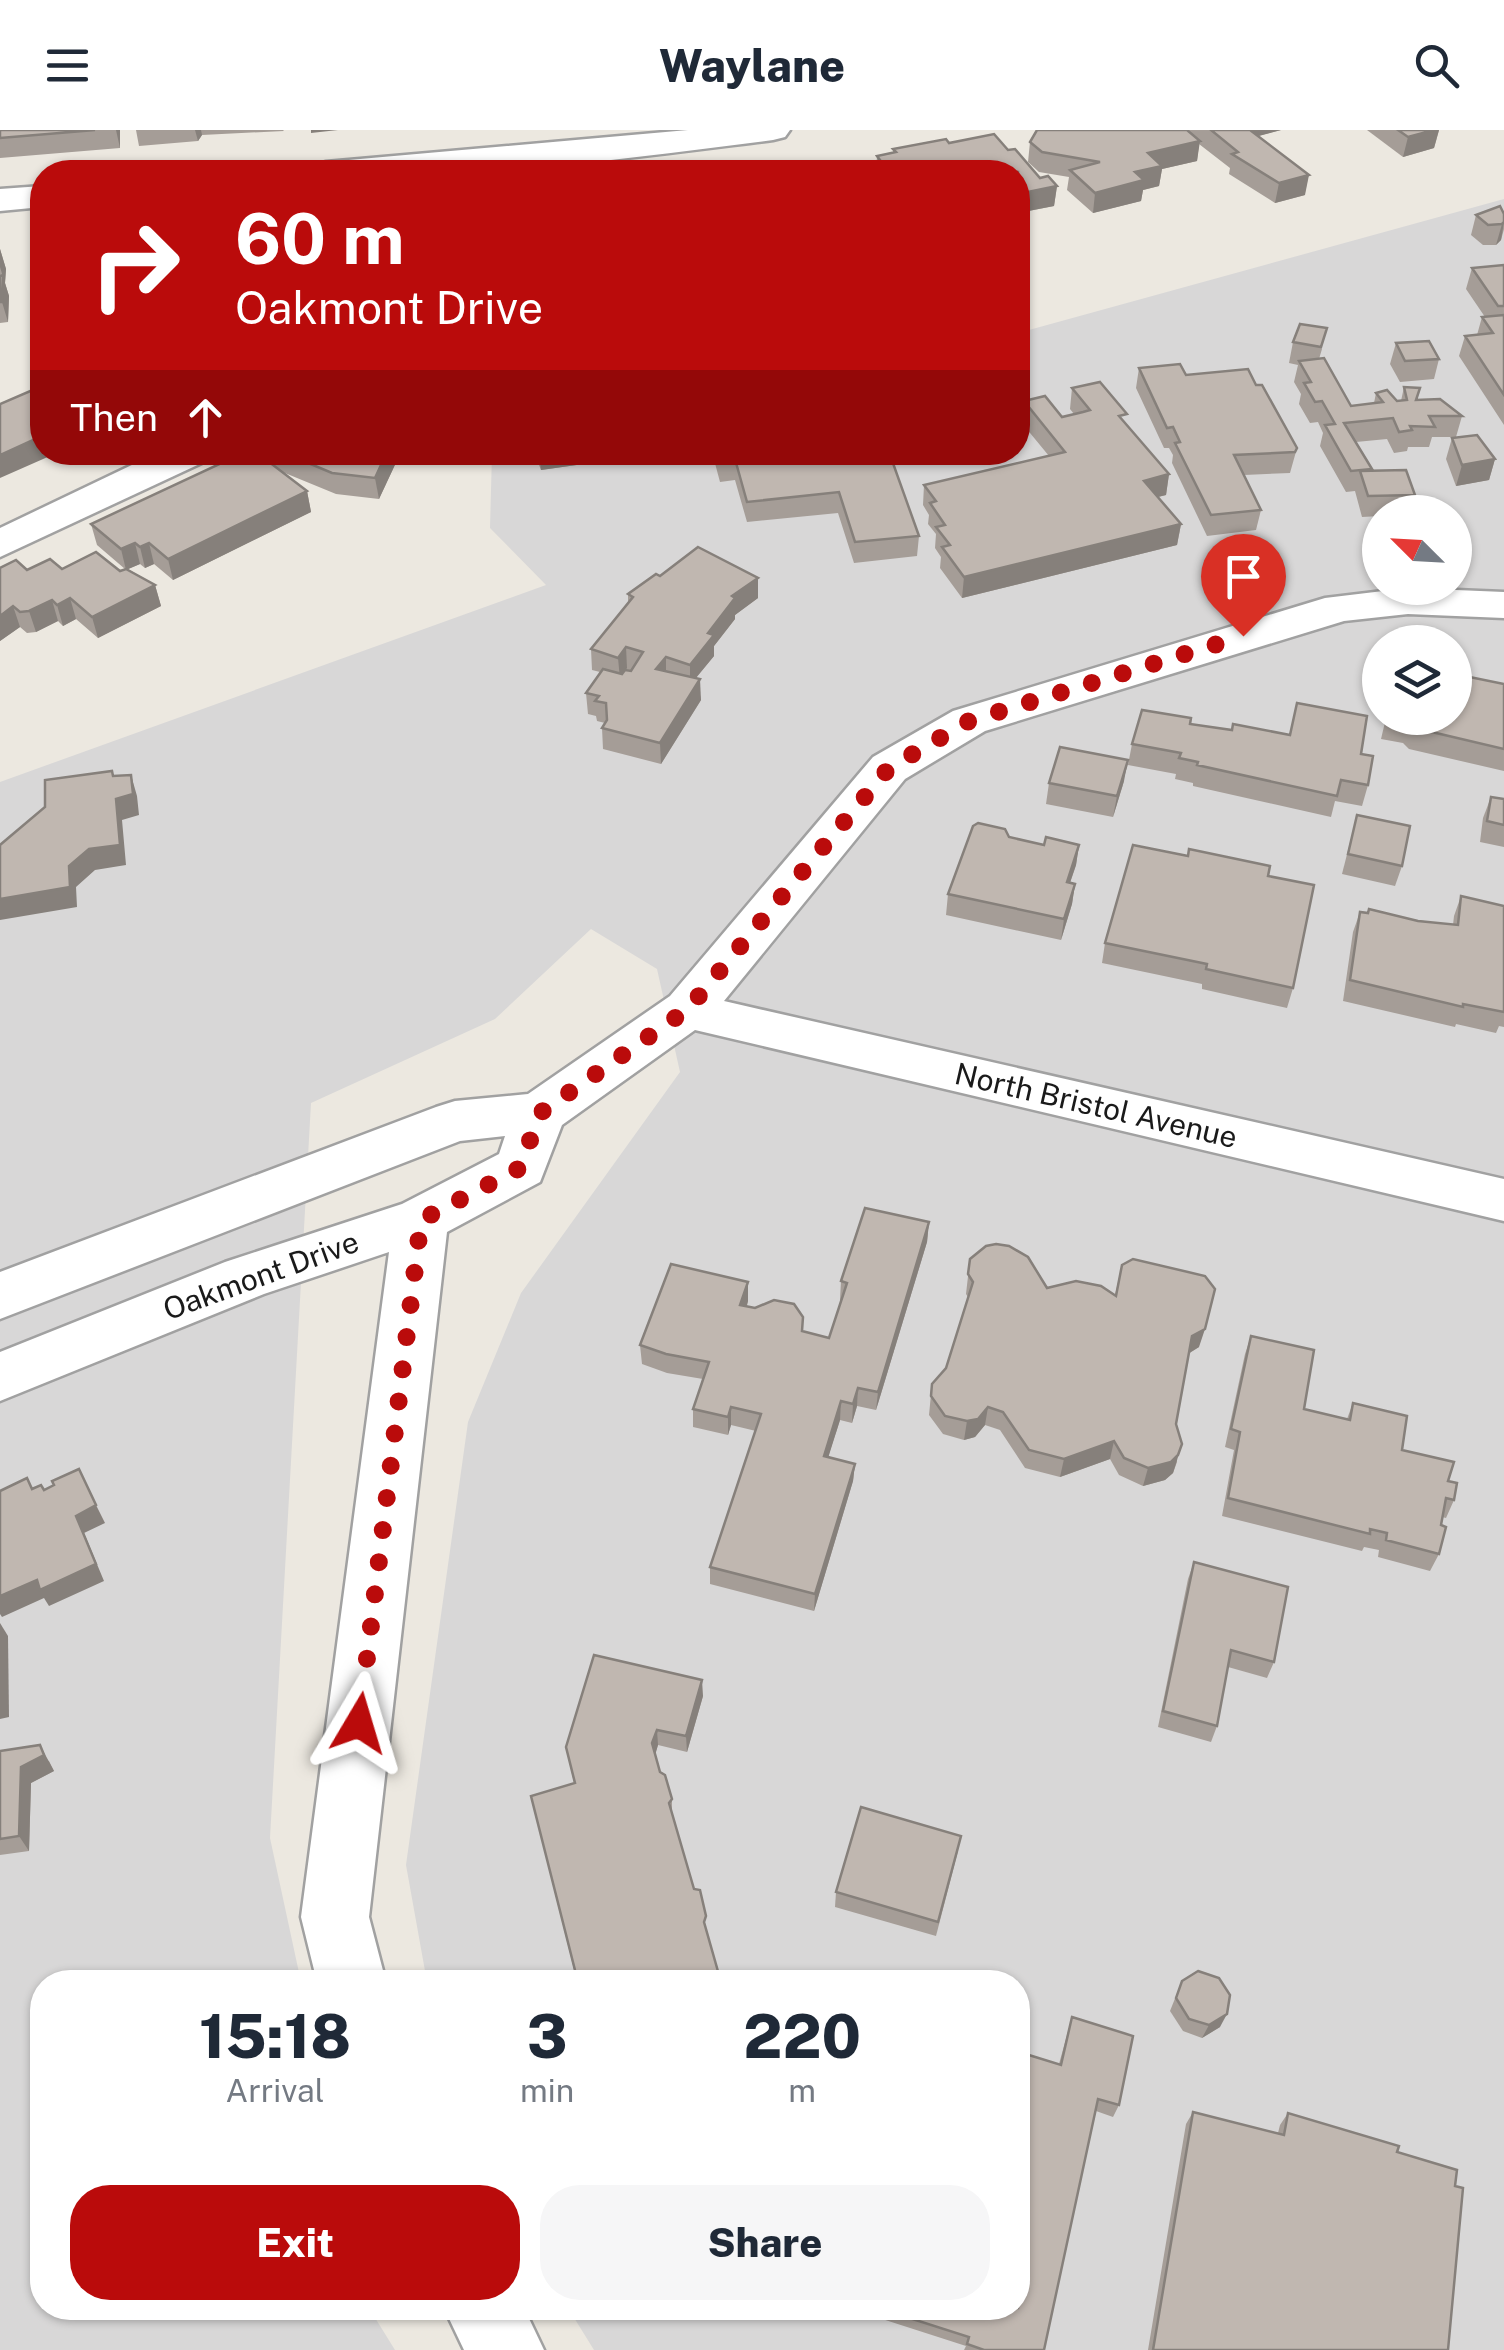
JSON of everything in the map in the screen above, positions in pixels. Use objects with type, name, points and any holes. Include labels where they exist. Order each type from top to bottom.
[{"type":"street","points":[[468,160],[773,130]]},
{"type":"street","points":[[0,200],[30,197]]},
{"type":"street","points":[[0,544],[165,465]]},
{"type":"street","points":[[0,1296],[455,1121],[540,1113],[688,1009],[889,768],[969,721],[1340,608],[1408,601],[1504,605]]},
{"type":"street","name":"North Bristol Avenue","points":[[688,1009],[758,1029],[1504,1200]]},
{"type":"street","name":"Oakmont Drive","points":[[0,1377],[245,1278],[421,1220],[520,1168],[540,1113]]},
{"type":"street","points":[[348,1970],[335,1917],[421,1220]]},
{"type":"street","points":[[489,2320],[506,2350]]},
{"type":"shaded area","points":[[1504,199],[1504,2350],[594,2350],[575,2320],[1030,2320],[1030,1970],[425,1970],[406,1865],[468,1422],[521,1293],[680,1072],[657,969],[591,929],[495,1019],[311,1103],[270,1838],[298,1970],[30,1970],[30,2320],[376,2320],[395,2350],[0,2350],[0,782],[546,585],[490,528],[492,465],[1030,465],[1030,330]]},
{"type":"building","points":[[0,130],[95,130],[0,138]]},
{"type":"building","points":[[1037,130],[1187,130],[1200,141],[1148,153],[1162,166],[1135,172],[1144,180],[1095,193],[1070,170],[1100,162],[1042,152],[1030,142]]},
{"type":"building","points":[[1211,130],[1250,130],[1309,175],[1279,183],[1232,154],[1238,152]]},
{"type":"building","points":[[1398,130],[1434,130],[1408,137]]},
{"type":"building","points":[[994,134],[1008,150],[1015,149],[1024,160],[880,160],[877,156],[946,139],[949,143]]},
{"type":"building","points":[[1030,166],[1040,178],[1048,176],[1057,186],[1030,192]]},
{"type":"building","points":[[1500,206],[1504,214],[1502,224],[1488,225],[1476,215]]},
{"type":"building","points":[[1504,265],[1504,306],[1498,306],[1472,268]]},
{"type":"building","points":[[3,275],[2,302],[0,302],[0,276]]},
{"type":"building","points":[[1504,315],[1504,395],[1465,336],[1493,333],[1482,317]]},
{"type":"building","points":[[1300,324],[1327,328],[1321,347],[1293,342]]},
{"type":"building","points":[[1429,341],[1439,359],[1405,361],[1396,343]]},
{"type":"building","points":[[1324,358],[1351,406],[1383,402],[1376,393],[1387,390],[1397,401],[1407,400],[1404,387],[1420,388],[1416,400],[1440,399],[1462,416],[1429,416],[1435,427],[1410,426],[1412,430],[1399,432],[1393,418],[1344,423],[1372,469],[1351,471],[1325,425],[1335,424],[1322,401],[1315,402],[1304,383],[1311,382],[1299,361]]},
{"type":"building","points":[[1180,364],[1186,375],[1248,369],[1256,385],[1262,385],[1297,448],[1295,452],[1234,455],[1261,510],[1211,515],[1175,443],[1180,442],[1173,427],[1167,428],[1139,368]]},
{"type":"building","points":[[1100,382],[1127,414],[1119,416],[1169,474],[1144,481],[1181,524],[964,577],[942,547],[950,545],[936,527],[945,525],[930,503],[936,501],[924,485],[1009,465],[1030,465],[1030,460],[1065,452],[1030,408],[1030,400],[1045,396],[1062,417],[1090,410],[1072,388]]},
{"type":"building","points":[[30,391],[30,441],[0,455],[0,404]]},
{"type":"building","points":[[1477,435],[1495,459],[1462,465],[1452,438]]},
{"type":"building","points":[[217,465],[273,465],[307,491],[168,559],[149,543],[121,549],[91,524]]},
{"type":"building","points":[[313,465],[381,465],[375,478],[332,473]]},
{"type":"building","points":[[737,465],[894,465],[919,536],[855,542],[839,492],[747,502]]},
{"type":"building","points":[[1406,470],[1415,495],[1368,495],[1360,471]]},
{"type":"building","points":[[698,547],[758,578],[732,596],[735,598],[708,633],[714,635],[690,665],[666,657],[656,669],[700,679],[660,743],[602,728],[607,720],[606,703],[595,701],[599,696],[586,693],[603,669],[622,674],[631,671],[643,652],[626,647],[618,658],[591,649],[633,597],[628,594]]},
{"type":"building","points":[[96,552],[120,571],[126,569],[155,585],[92,617],[70,598],[57,605],[52,600],[29,611],[20,612],[13,606],[0,616],[0,568],[16,560],[27,570],[50,559],[62,569]]},
{"type":"building","points":[[1472,677],[1504,684],[1504,749],[1445,735],[1472,735]]},
{"type":"building","points":[[1297,703],[1362,715],[1361,754],[1373,756],[1368,785],[1341,780],[1337,796],[1197,765],[1198,762],[1179,758],[1181,753],[1132,744],[1142,710],[1191,718],[1190,724],[1232,730],[1233,724],[1290,735]]},
{"type":"building","points":[[1060,747],[1128,760],[1117,796],[1049,783]]},
{"type":"building","points":[[112,771],[113,776],[131,775],[133,794],[116,799],[120,845],[89,849],[69,866],[70,887],[0,899],[0,845],[45,807],[45,780]]},
{"type":"building","points":[[1491,797],[1504,799],[1504,825],[1487,821]]},
{"type":"building","points":[[1357,815],[1410,826],[1402,866],[1348,854]]},
{"type":"building","points":[[978,823],[1005,829],[1009,837],[1044,845],[1046,837],[1079,845],[1067,882],[1075,884],[1064,919],[948,894],[973,826]]},
{"type":"building","points":[[1133,845],[1188,856],[1189,849],[1270,866],[1268,876],[1314,885],[1293,988],[1206,969],[1207,964],[1105,943]]},
{"type":"building","points":[[1461,896],[1504,906],[1504,1012],[1463,1007],[1350,980],[1360,912],[1368,913],[1369,909],[1418,921],[1458,925]]},
{"type":"building","points":[[865,1208],[929,1222],[878,1392],[858,1388],[853,1404],[841,1401],[824,1456],[855,1464],[815,1594],[710,1567],[761,1414],[731,1407],[728,1417],[693,1409],[709,1362],[640,1345],[671,1264],[748,1282],[740,1305],[755,1308],[774,1300],[794,1304],[803,1317],[802,1331],[829,1338],[847,1283],[841,1281]]},
{"type":"building","points":[[986,1246],[1009,1246],[1028,1257],[1047,1288],[1076,1281],[1101,1286],[1116,1296],[1122,1265],[1133,1259],[1205,1276],[1215,1289],[1205,1329],[1192,1336],[1176,1424],[1182,1444],[1171,1462],[1148,1468],[1124,1458],[1114,1441],[1064,1459],[1029,1450],[1003,1412],[988,1407],[978,1419],[967,1421],[945,1416],[931,1396],[932,1384],[946,1368],[973,1282],[968,1274],[970,1259]]},
{"type":"building","points":[[1251,1336],[1314,1350],[1304,1409],[1350,1420],[1353,1403],[1407,1416],[1402,1450],[1454,1462],[1448,1481],[1457,1483],[1454,1500],[1446,1498],[1441,1525],[1446,1527],[1439,1554],[1386,1540],[1387,1533],[1370,1529],[1370,1534],[1228,1498],[1240,1432],[1231,1429]]},
{"type":"building","points":[[79,1469],[96,1505],[76,1516],[96,1564],[40,1590],[37,1580],[0,1596],[0,1491],[27,1478],[32,1489],[41,1485],[44,1490],[54,1485],[52,1481]]},
{"type":"building","points":[[1194,1562],[1288,1587],[1274,1662],[1231,1650],[1217,1726],[1163,1711]]},
{"type":"building","points":[[594,1655],[702,1680],[686,1736],[657,1730],[652,1743],[672,1799],[669,1803],[694,1889],[700,1890],[718,1970],[575,1970],[531,1796],[575,1783],[566,1747]]},
{"type":"building","points":[[40,1745],[44,1755],[21,1767],[19,1836],[0,1839],[0,1751]]},
{"type":"building","points":[[861,1807],[961,1836],[938,1922],[836,1892]]},
{"type":"building","points":[[1198,1971],[1219,1978],[1230,1995],[1227,2014],[1209,2025],[1189,2019],[1176,1998],[1182,1981]]},
{"type":"building","points":[[1072,2017],[1133,2036],[1119,2105],[1098,2099],[1044,2350],[984,2350],[967,2344],[969,2337],[916,2320],[1030,2320],[1030,2055],[1061,2065]]},
{"type":"building","points":[[1193,2112],[1284,2135],[1288,2113],[1399,2146],[1397,2152],[1457,2170],[1455,2186],[1463,2188],[1448,2350],[1153,2350]]},
{"type":"route","points":[[359,1723],[421,1220],[520,1168],[540,1113],[688,1009],[889,768],[969,721],[1243,636]]}]
